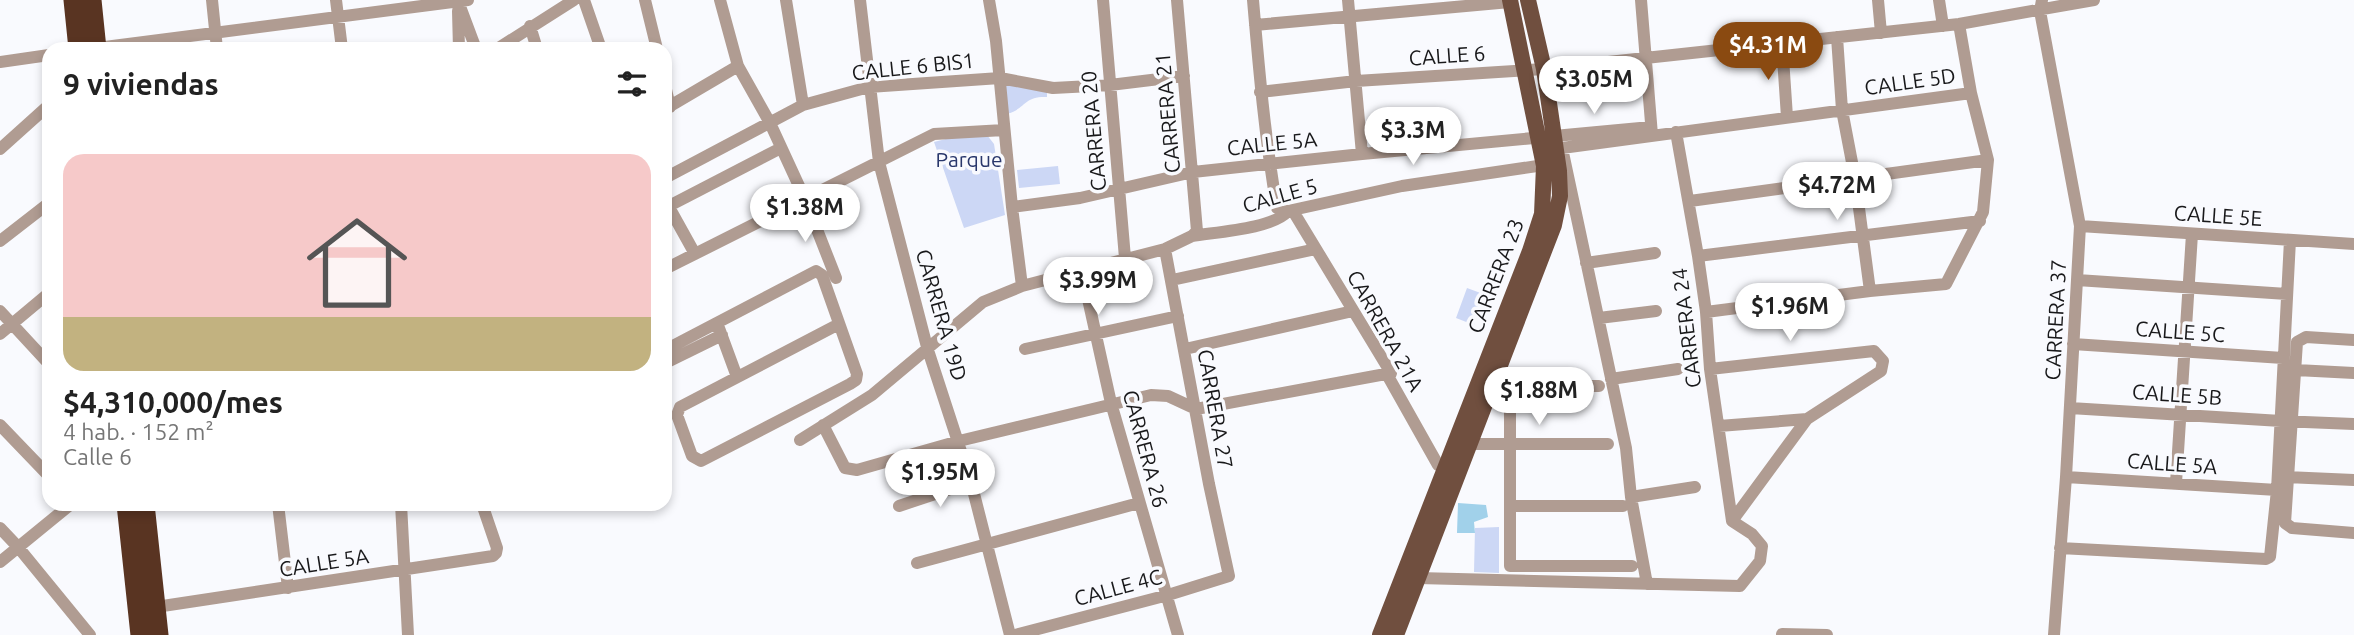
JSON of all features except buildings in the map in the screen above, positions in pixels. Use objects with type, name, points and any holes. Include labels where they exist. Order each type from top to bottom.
[{"type":"highway","points":[[73,0],[88,42]]},
{"type":"highway","points":[[91,42],[92,0]]},
{"type":"highway","points":[[127,511],[140,635]]},
{"type":"highway","points":[[146,511],[159,635]]},
{"type":"main road","name":"CARRERA 23","points":[[1380,635],[1445,467],[1478,402],[1554,225],[1560,196],[1544,69],[1528,0]]},
{"type":"main road","name":"CARRERA 23","points":[[1396,635],[1470,444],[1478,402],[1542,214],[1544,165],[1552,141],[1525,70],[1510,1]]},
{"type":"street","points":[[212,0],[216,42]]},
{"type":"street","points":[[336,0],[341,42]]},
{"type":"street","points":[[458,0],[459,42]]},
{"type":"street","points":[[458,0],[473,42]]},
{"type":"street","points":[[142,42],[468,0]]},
{"type":"street","points":[[506,42],[575,0]]},
{"type":"street","points":[[584,0],[599,42]]},
{"type":"street","points":[[645,0],[655,42]]},
{"type":"street","points":[[720,0],[738,66],[770,123],[805,199],[836,278]]},
{"type":"street","points":[[788,0],[803,105]]},
{"type":"street","name":"CARRERA 19D","points":[[860,0],[879,162],[928,347],[959,441],[985,544],[1013,635]]},
{"type":"street","points":[[989,0],[1022,286]]},
{"type":"street","name":"CARRERA 20","points":[[1103,0],[1125,258]]},
{"type":"street","name":"CARRERA 21","points":[[1177,0],[1198,222],[1197,231],[1192,236]]},
{"type":"street","name":"CARRERA 21A","points":[[1253,0],[1260,92],[1277,208],[1291,211],[1316,249],[1391,373],[1389,378],[1438,465],[1445,467]]},
{"type":"street","points":[[1348,0],[1362,154]]},
{"type":"street","points":[[1641,0],[1651,131]]},
{"type":"street","points":[[1878,0],[1881,33]]},
{"type":"street","points":[[1939,0],[1943,26]]},
{"type":"street","name":"CALLE 6","points":[[1260,92],[1356,81],[1544,69],[1881,33],[1959,24],[2041,5],[2094,0]]},
{"type":"street","points":[[1255,26],[1510,1]]},
{"type":"street","name":"CARRERA 37","points":[[2041,5],[2080,226],[2054,635]]},
{"type":"street","points":[[1706,312],[1946,284],[1983,212],[1988,160],[1971,93],[1959,24]]},
{"type":"street","points":[[530,26],[535,42]]},
{"type":"street","points":[[1837,37],[1842,110],[1855,178],[1870,291]]},
{"type":"street","points":[[1782,43],[1787,117]]},
{"type":"street","points":[[0,62],[42,56]]},
{"type":"street","points":[[672,106],[738,66]]},
{"type":"street","name":"CALLE 6 BIS1","points":[[672,174],[803,105],[869,87],[1000,78],[1053,88],[1110,85],[1184,76]]},
{"type":"street","name":"CALLE 5D","points":[[1552,141],[1651,131],[1676,132],[1971,93]]},
{"type":"street","points":[[0,149],[42,111]]},
{"type":"street","points":[[672,265],[934,134],[1004,130]]},
{"type":"street","name":"CARRERA 24","points":[[1676,132],[1698,256],[1710,369],[1732,521]]},
{"type":"street","points":[[1552,141],[1574,211],[1599,318],[1626,448],[1627,501],[1647,584]]},
{"type":"street","name":"CALLE 5A","points":[[1012,207],[1080,198],[1193,172],[1362,154],[1552,141]]},
{"type":"street","points":[[672,202],[781,148]]},
{"type":"street","points":[[1690,201],[1988,160]]},
{"type":"street","name":"CALLE 5","points":[[800,440],[872,395],[983,302],[1022,286],[1165,249],[1192,236],[1267,225],[1291,211],[1402,186],[1544,165]]},
{"type":"street","points":[[0,241],[42,208]]},
{"type":"street","points":[[1557,210],[1574,211]]},
{"type":"street","points":[[672,215],[695,254]]},
{"type":"street","points":[[1698,256],[1980,220]]},
{"type":"street","name":"CALLE 5E","points":[[2080,226],[2354,244]]},
{"type":"street","points":[[2176,483],[2192,234]]},
{"type":"street","points":[[2290,240],[2283,358],[2287,421],[2285,523],[2292,528],[2354,533]]},
{"type":"street","name":"CARRERA 27","points":[[1165,249],[1229,575]]},
{"type":"street","points":[[1172,280],[1316,249]]},
{"type":"street","points":[[1586,263],[1655,253]]},
{"type":"street","points":[[672,346],[814,270],[822,275],[858,374],[853,382],[704,460],[697,461],[692,456],[677,415],[682,405],[839,324]]},
{"type":"street","name":"CARRERA 26","points":[[1082,272],[1111,403],[1178,635]]},
{"type":"street","points":[[2077,280],[2287,294]]},
{"type":"street","points":[[0,334],[42,299]]},
{"type":"street","points":[[0,311],[42,356]]},
{"type":"street","points":[[1185,349],[1353,311]]},
{"type":"street","points":[[1599,318],[1656,311]]},
{"type":"street","points":[[1025,349],[1178,316]]},
{"type":"street","points":[[717,322],[737,377]]},
{"type":"street","points":[[672,360],[722,335]]},
{"type":"street","points":[[2060,548],[2266,559],[2270,557],[2277,490],[2296,370],[2297,342],[2306,337],[2354,340]]},
{"type":"street","name":"CALLE 5C","points":[[2073,344],[2283,358]]},
{"type":"street","points":[[1418,578],[1740,586],[1760,561],[1762,546],[1752,534],[1732,521],[1807,419],[1881,371],[1883,361],[1874,351],[1710,369]]},
{"type":"street","points":[[1611,379],[1678,369]]},
{"type":"street","points":[[2296,370],[2354,373]]},
{"type":"street","points":[[823,425],[845,468],[857,470],[959,441],[1151,395],[1168,396],[1196,409],[1391,373]]},
{"type":"street","points":[[1599,386],[1510,386],[1510,566],[1632,566]]},
{"type":"street","name":"CALLE 5B","points":[[2070,408],[2354,424]]},
{"type":"street","points":[[1719,426],[1807,419]]},
{"type":"street","points":[[0,425],[42,469]]},
{"type":"street","points":[[1470,444],[1608,444]]},
{"type":"street","name":"CALLE 5A","points":[[2066,477],[2277,490]]},
{"type":"street","points":[[2286,477],[2354,480]]},
{"type":"street","points":[[899,506],[971,482]]},
{"type":"street","points":[[1510,506],[1627,501],[1695,487]]},
{"type":"street","points":[[917,563],[1139,503]]},
{"type":"street","points":[[0,562],[63,511]]},
{"type":"street","points":[[279,511],[288,588]]},
{"type":"street","points":[[401,511],[408,635]]},
{"type":"street","name":"CALLE 5A","points":[[156,607],[404,570],[496,553],[497,548],[484,511]]},
{"type":"street","points":[[0,528],[19,547],[90,635]]},
{"type":"street","name":"CALLE 4C","points":[[1013,635],[1168,595],[1228,578],[1229,575]]},
{"type":"street","points":[[1782,634],[1827,635]]},
{"type":"green space","name":"Parque","points":[[1002,82],[1047,88],[1047,97],[1033,98],[1007,114]]},
{"type":"green space","name":"Parque","points":[[977,131],[987,135],[994,144],[1005,215],[964,228],[934,142]]},
{"type":"green space","points":[[1058,166],[1060,184],[1019,188],[1017,170]]},
{"type":"green space","points":[[1467,288],[1486,295],[1474,325],[1456,318]]},
{"type":"green space","points":[[1499,527],[1499,573],[1474,572],[1475,528]]},
{"type":"shaded area","points":[[1458,503],[1486,505],[1488,517],[1474,522],[1475,533],[1457,533]]}]
